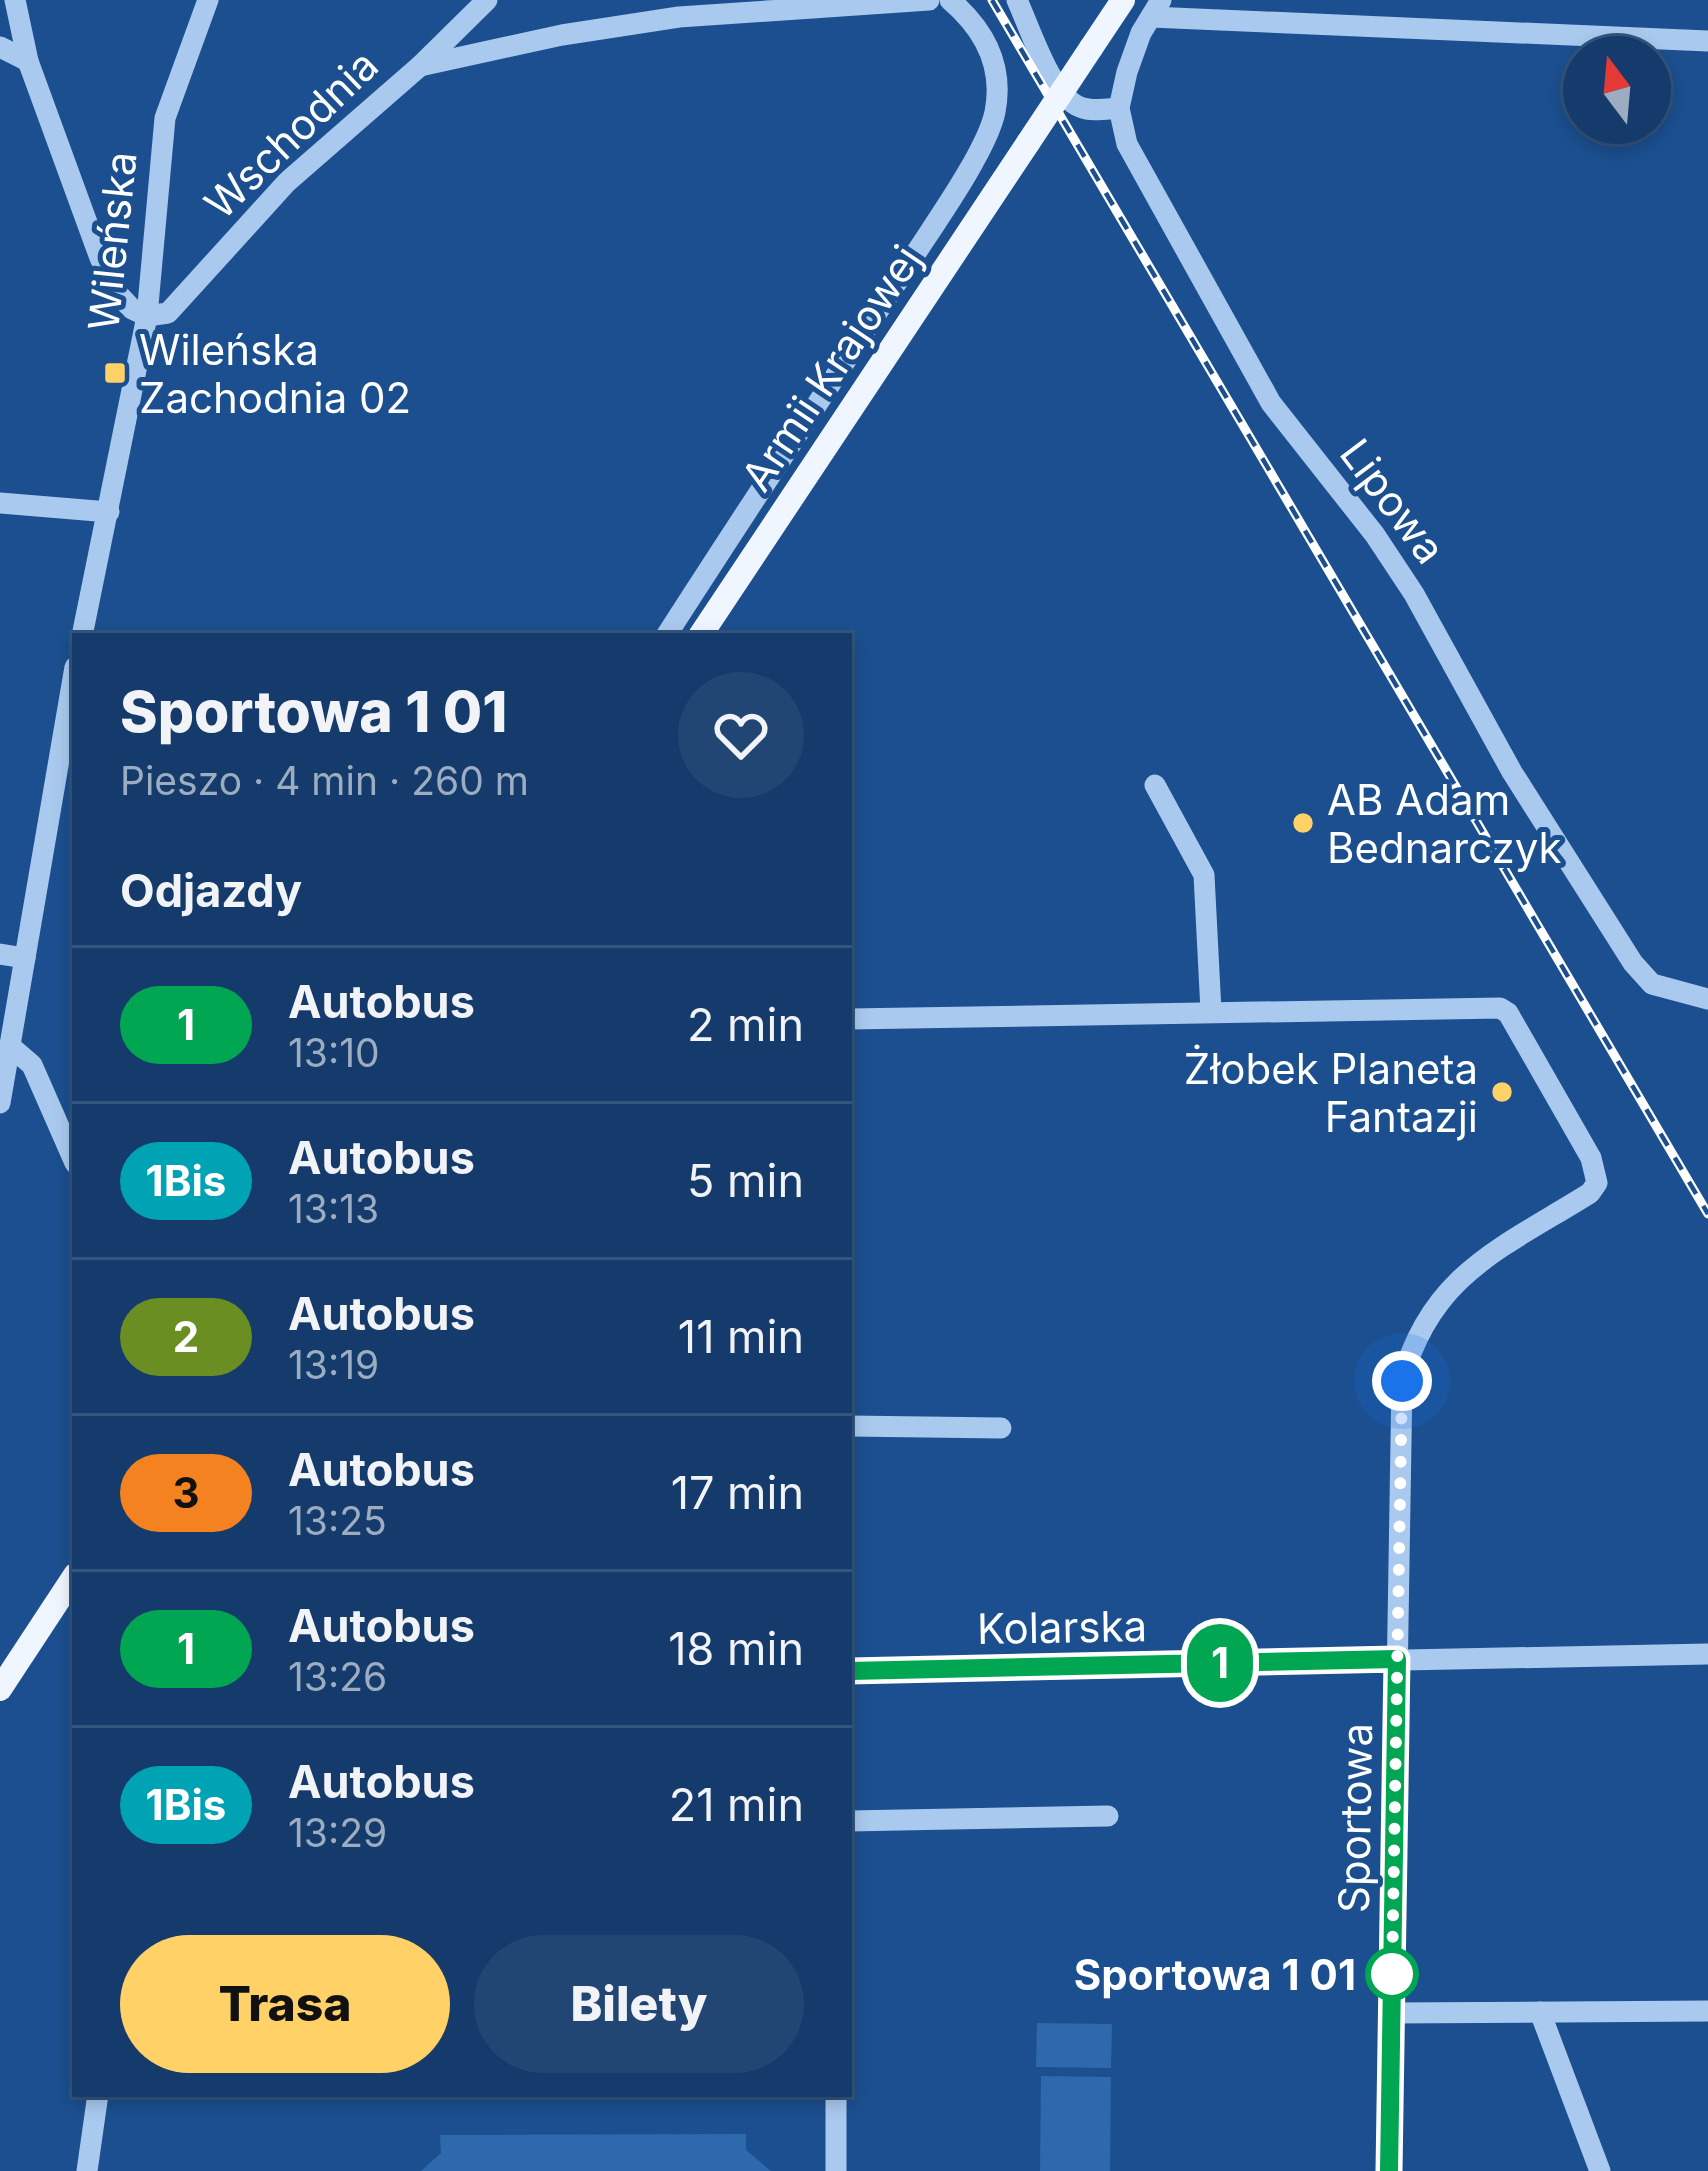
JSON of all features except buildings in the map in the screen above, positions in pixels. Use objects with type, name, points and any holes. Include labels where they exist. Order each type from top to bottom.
[{"type":"main road","name":"Armii Krajowej","points":[[702,633],[1123,0]]},
{"type":"main road","points":[[0,1689],[72,1588]]},
{"type":"street","points":[[15,0],[28,61],[100,258],[117,293],[147,316]]},
{"type":"street","name":"Wileńska","points":[[83,633],[147,316],[165,118],[208,0]]},
{"type":"street","name":"Wschodnia","points":[[147,316],[168,313],[287,182],[420,66],[487,0]]},
{"type":"street","points":[[420,66],[562,35],[679,17],[929,0]]},
{"type":"street","points":[[668,633],[925,238],[994,116],[998,83],[994,64],[972,18],[950,0]]},
{"type":"street","points":[[1017,0],[1056,85],[1076,106],[1092,110],[1119,108],[1141,32],[1156,8],[1708,41]]},
{"type":"street","points":[[0,47],[28,61]]},
{"type":"street","name":"Lipowa","points":[[1119,108],[1127,144],[1271,403],[1375,535],[1414,594],[1512,772],[1633,963],[1652,983],[1708,998]]},
{"type":"street","points":[[0,503],[109,512]]},
{"type":"street","points":[[0,1103],[72,684]]},
{"type":"street","points":[[852,1019],[1211,1011],[1204,875],[1155,785]]},
{"type":"street","points":[[0,954],[25,958]]},
{"type":"street","name":"Sportowa","points":[[1211,1011],[1500,1007],[1508,1012],[1591,1158],[1597,1183],[1590,1193],[1471,1268],[1444,1292],[1414,1342],[1402,1381],[1389,2171]]},
{"type":"street","points":[[10,1046],[32,1065],[72,1156]]},
{"type":"street","points":[[852,1426],[1001,1428]]},
{"type":"street","name":"Kolarska","points":[[852,1671],[1708,1654]]},
{"type":"street","points":[[852,1821],[1108,1816]]},
{"type":"street","points":[[1391,2013],[1708,2011]]},
{"type":"street","points":[[1540,2012],[1600,2171]]},
{"type":"street","points":[[87,2171],[98,2097]]},
{"type":"street","points":[[836,2097],[836,2171]]},
{"type":"shaded area","points":[[1037,2023],[1112,2024],[1111,2068],[1036,2067]]},
{"type":"shaded area","points":[[1041,2076],[1111,2077],[1110,2171],[1040,2171]]},
{"type":"shaded area","points":[[746,2134],[746,2150],[771,2171],[421,2171],[441,2153],[440,2135]]},
{"type":"railway","points":[[992,0],[1708,1214]]},
{"type":"bus line","name":"1","points":[[852,1671],[1397,1659],[1389,2171]]},
{"type":"place","name":"Wileńska Zachodnia 02","points":[[115,373]]},
{"type":"place","name":"AB Adam Bednarczyk","points":[[1303,823]]},
{"type":"place","name":"Żłobek Planeta Fantazji","points":[[1502,1092]]},
{"type":"place","name":"Sportowa 1 01","points":[[1392,1974]]},
{"type":"route","points":[[1392,1974],[1402,1381]]}]
